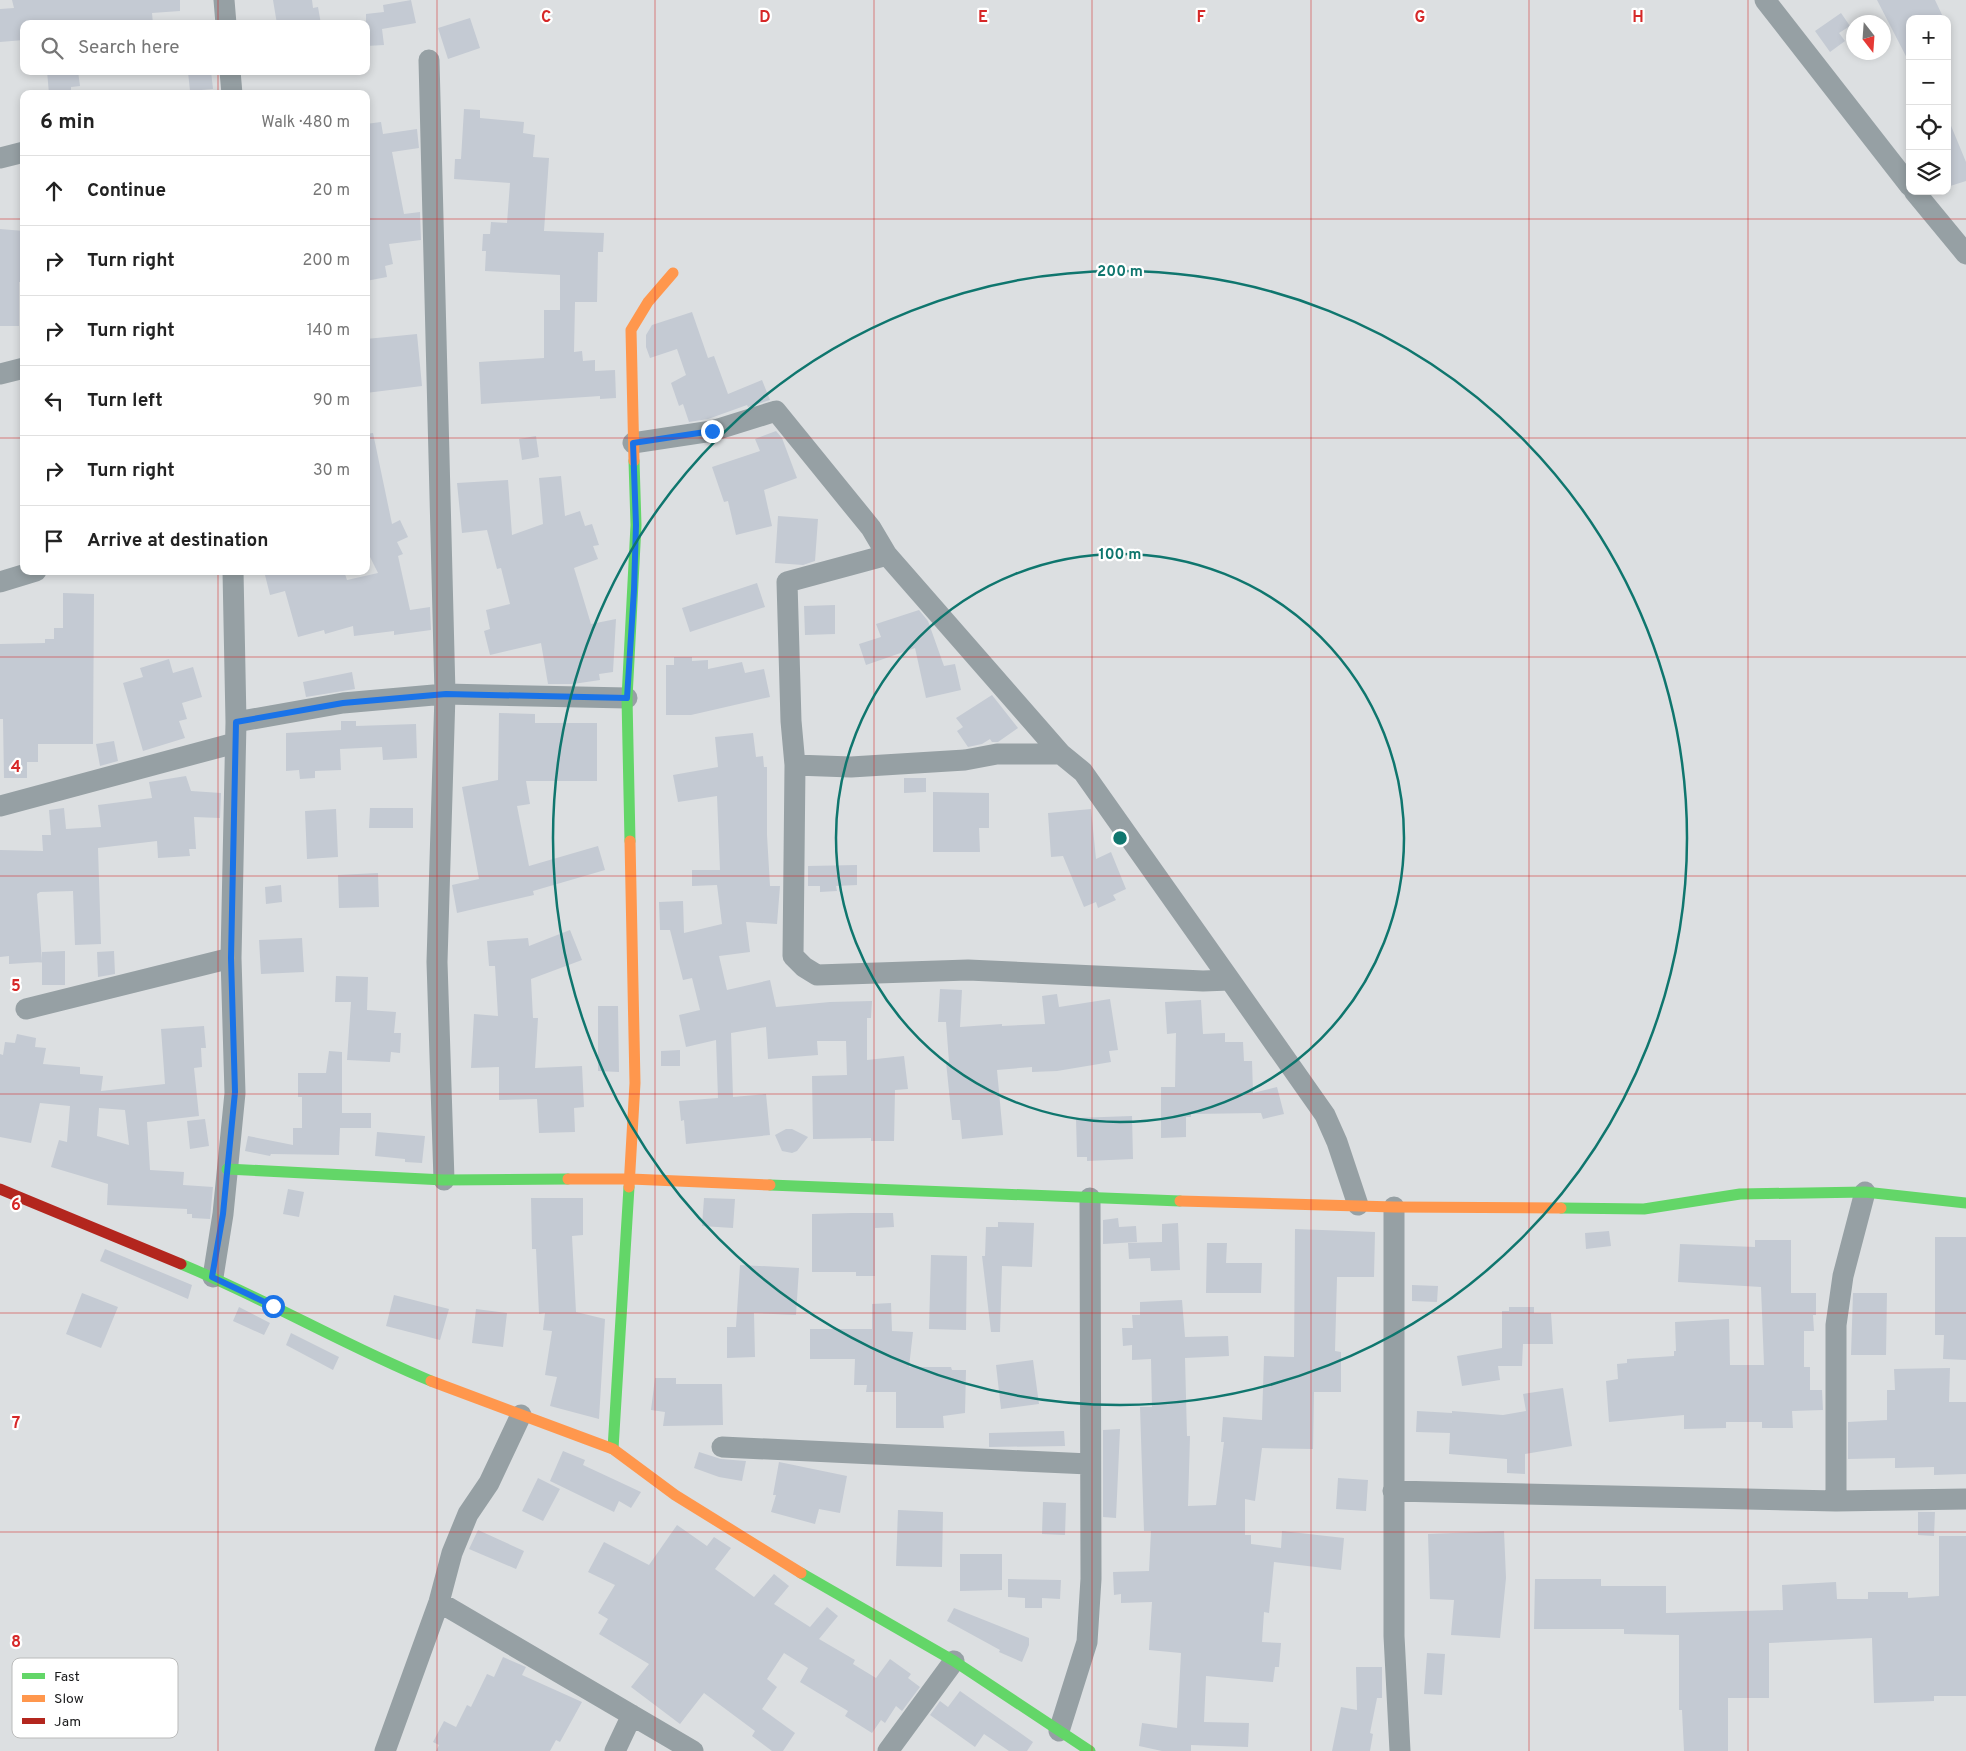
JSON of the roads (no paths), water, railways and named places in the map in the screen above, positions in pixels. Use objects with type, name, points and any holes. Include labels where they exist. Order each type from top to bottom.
[{"type":"street","points":[[224,0],[226,20]]},
{"type":"street","points":[[1765,0],[1906,181]]},
{"type":"street","points":[[429,60],[446,694],[437,962],[444,1180]]},
{"type":"street","points":[[230,75],[232,90]]},
{"type":"street","points":[[0,158],[20,153]]},
{"type":"street","points":[[1918,195],[1958,234],[1966,254]]},
{"type":"street","points":[[613,1448],[636,1083],[627,698],[636,534],[630,358],[631,330],[648,302],[673,273]]},
{"type":"street","points":[[0,374],[20,369]]},
{"type":"street","points":[[633,443],[712,431],[776,411],[871,528],[887,555],[1061,754],[1083,772],[1325,1115],[1337,1142],[1358,1205]]},
{"type":"street","points":[[887,555],[786,582],[791,721],[795,765],[793,956],[817,976],[968,970],[1230,980]]},
{"type":"street","points":[[0,582],[23,575]]},
{"type":"street","points":[[212,1277],[223,1214],[235,1092],[231,958],[236,733],[233,575]]},
{"type":"street","points":[[0,806],[236,733],[343,703],[446,694],[627,698]]},
{"type":"street","points":[[795,765],[851,767],[965,760],[996,754],[1061,754]]},
{"type":"street","points":[[26,1009],[231,958]]},
{"type":"street","points":[[227,1169],[444,1180],[631,1179],[1090,1198],[1394,1207],[1644,1209],[1740,1194],[1865,1192],[1966,1203]]},
{"type":"street","points":[[0,1189],[212,1277],[380,1360],[444,1387],[613,1448],[674,1495],[836,1594],[954,1661],[1090,1751]]},
{"type":"street","points":[[1836,1501],[1836,1325],[1843,1276],[1865,1192]]},
{"type":"street","points":[[1059,1730],[1087,1642],[1091,1579],[1089,1464],[1090,1198]]},
{"type":"street","points":[[1394,1207],[1394,1636],[1400,1751]]},
{"type":"street","points":[[386,1751],[439,1602],[452,1552],[465,1522],[489,1483],[521,1415]]},
{"type":"street","points":[[722,1447],[1089,1464]]},
{"type":"street","points":[[1393,1491],[1836,1501],[1966,1499]]},
{"type":"street","points":[[439,1602],[691,1750]]},
{"type":"street","points":[[888,1751],[954,1661]]},
{"type":"street","points":[[616,1751],[632,1715]]}]
